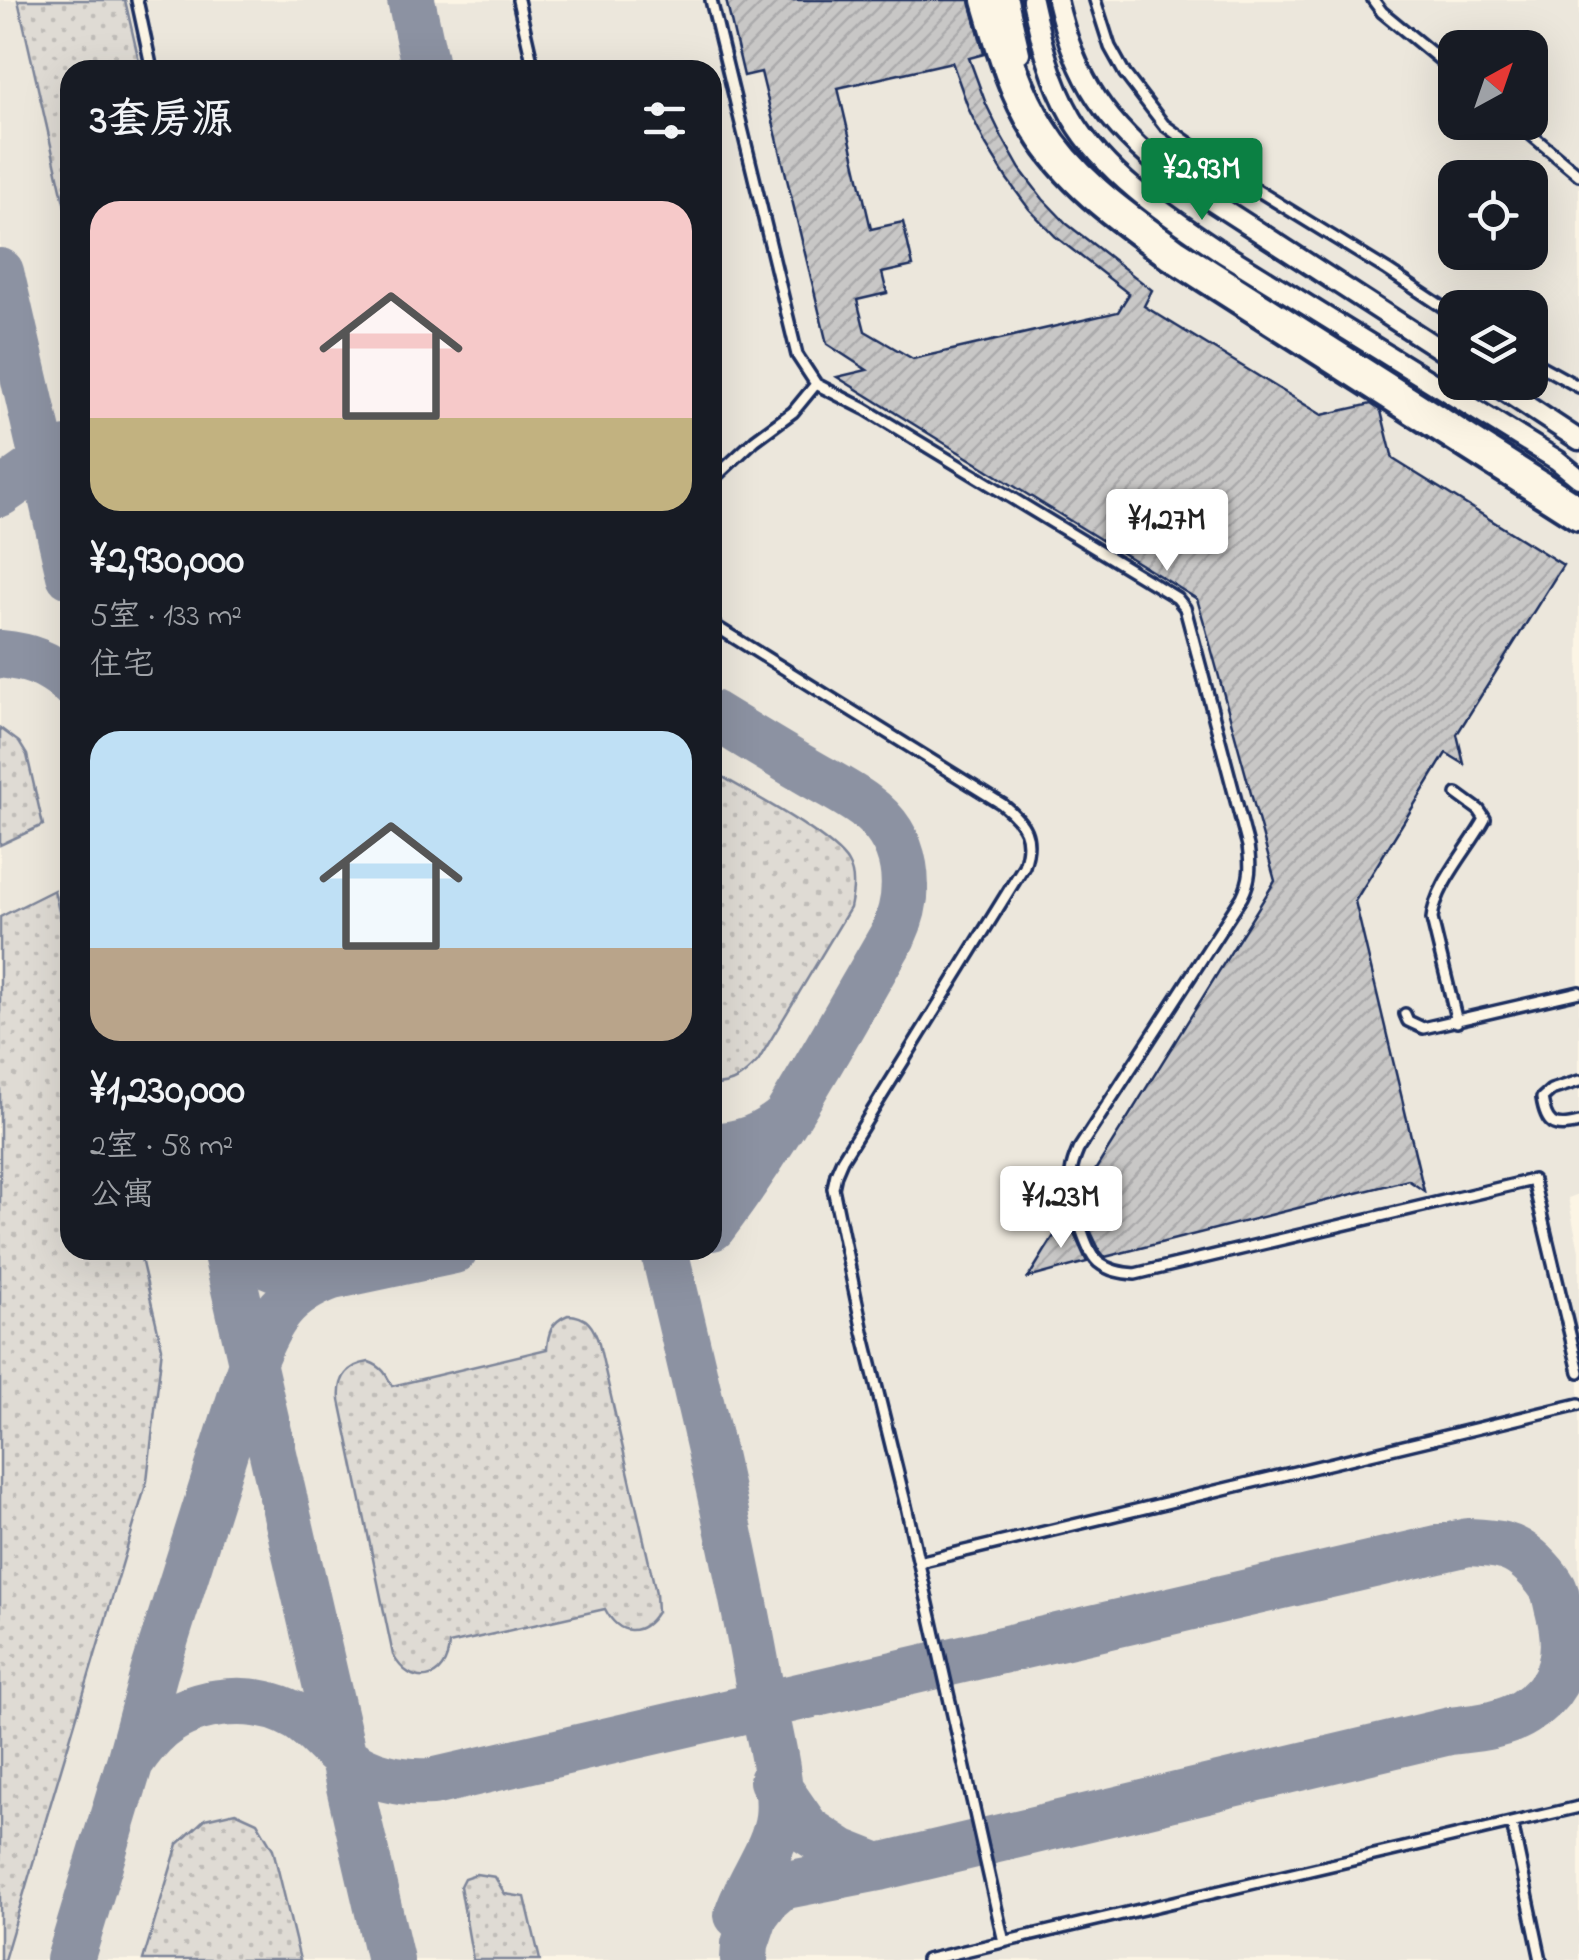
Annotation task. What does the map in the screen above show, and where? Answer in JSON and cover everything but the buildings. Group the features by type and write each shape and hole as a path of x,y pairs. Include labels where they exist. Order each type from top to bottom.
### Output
{"highway":[{"path":"989,0 1013,75 1039,130 1075,176 1112,210 1173,254 1579,513"}],"street":[{"path":"1008,0 1026,76 1072,154 1124,204 1579,497"},
{"path":"1032,0 1054,82 1073,120 1100,156 1137,190 1222,253 1557,460 1579,478"},
{"path":"1057,0 1072,53 1089,90 1138,149 1188,186 1438,348"},
{"path":"1518,400 1579,440"}],"lane":[{"path":"136,0 150,60"},
{"path":"518,0 532,60"},
{"path":"711,0 797,355 816,384 881,419 1177,598 1185,608 1248,846 1250,881 1078,1150 1071,1170 1071,1191 1096,1260 1121,1273 1136,1274 1534,1180 1579,1372"},
{"path":"1095,0 1110,47 1124,74 1164,126 1240,179 1438,304"},
{"path":"1373,0 1438,58"},
{"path":"1537,140 1579,175"},
{"path":"1548,370 1579,387"},
{"path":"722,470 793,412 816,384"},
{"path":"722,630 1002,804 1018,817 1029,841 1024,866 842,1160 833,1188 862,1332 919,1562 1004,1942"},
{"path":"1457,794 1480,810 1484,818 1438,896 1432,919 1457,1022"},
{"path":"1405,1014 1408,1021 1423,1028 1579,992"},
{"path":"1579,1081 1551,1090 1542,1098 1549,1120 1556,1127 1579,1123"},
{"path":"919,1562 1579,1404"},
{"path":"926,1960 1579,1807"},
{"path":"1512,1824 1541,1960"}],"shaded area":[{"path":"0,0 1579,0 1579,1194 1568,1198 1579,1251 1579,1960 0,1960"},
{"path":"18,0 125,0 139,60 60,60 60,185"},
{"path":"0,728 19,742 27,755 43,825 0,845"},
{"path":"722,777 825,840 848,863 853,885 850,908 758,1061 738,1079 722,1084"},
{"path":"54,890 60,916 60,1260 141,1260 162,1348 147,1481 4,1960 0,1960 0,917"},
{"path":"568,1315 589,1323 599,1344 656,1593 657,1612 637,1629 623,1628 605,1609 449,1644 442,1667 435,1674 418,1677 400,1666 393,1655 340,1400 342,1380 355,1366 369,1362 384,1371 392,1386 547,1349 552,1329"},
{"path":"235,1812 257,1822 273,1849 300,1960 143,1960 178,1844 205,1819"},
{"path":"476,1874 495,1877 505,1894 525,1897 540,1960 473,1960 460,1886 464,1878"}],"taxiway":[{"path":"411,0 424,60"},
{"path":"0,272 60,532"},
{"path":"0,493 60,454"},
{"path":"0,654 37,662 60,675"},
{"path":"722,720 850,796 880,819 899,849 905,884 892,937 784,1121 722,1213"},
{"path":"722,1145 752,1139 786,1118"},
{"path":"228,1260 390,1960"},
{"path":"259,1260 285,1271 320,1277 407,1260"},
{"path":"666,1260 727,1524 779,1788 776,1829 738,1915"},
{"path":"70,1960 154,1673 252,1363 281,1309 302,1290 332,1276"},
{"path":"130,1762 152,1735 175,1717 209,1705 247,1702 299,1718 344,1758 364,1770 397,1780 432,1782 1468,1542 1515,1550 1553,1588 1564,1640 1561,1667 1548,1691 1516,1717 879,1867 781,1886 755,1914 744,1960"},
{"path":"773,1781 807,1830 841,1852 879,1867"}]}
